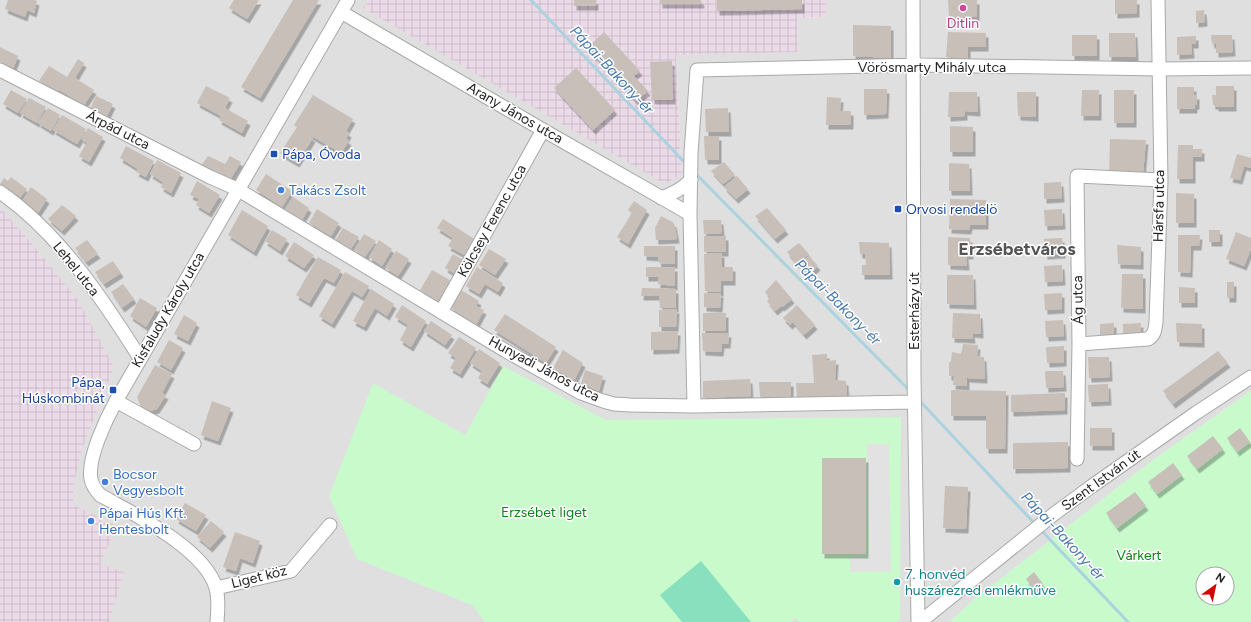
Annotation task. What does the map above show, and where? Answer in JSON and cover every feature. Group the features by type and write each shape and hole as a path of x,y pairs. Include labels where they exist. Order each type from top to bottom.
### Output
{"street":[{"name":"Kisfaludy Károly utca","path":"216,588 206,569 187,549 151,524 100,495 94,488 91,480 90,470 92,460 104,424 116,401 237,189 348,0"},
{"name":"Esterházy út","path":"913,0 914,401 919,622"},
{"name":"Hársfa utca","path":"1079,344 1148,339 1152,337 1154,332 1156,322 1161,180 1158,0"},
{"name":"Arany János utca","path":"341,12 690,214"},
{"name":"Vörösmarty Mihály utca","path":"691,180 691,153 697,70 913,65 1159,69 1251,68"},
{"name":"Árpád utca","path":"0,70 237,189"},
{"name":"Kölcsey Ferenc utca","path":"441,312 543,130"},
{"name":"Ág utca","path":"1077,459 1079,344 1077,176 1161,180"},
{"path":"661,198 671,195 683,188 691,180"},
{"path":"691,180 690,214 694,406"},
{"name":"Hunyadi János utca","path":"237,189 506,351 592,398 614,404 694,406 914,401"},
{"name":"Lehel utca","path":"0,192 28,215 51,237 75,264 140,358"},
{"name":"Szent István út","path":"919,622 1092,486 1202,409 1251,377"},
{"path":"116,401 194,444"},
{"name":"Liget köz","path":"216,588 291,571 330,525"},
{"path":"216,588 218,610 217,622"}],"shaded area":[{"path":"0,0 368,0 363,8 682,174 676,55 798,52 797,18 826,17 826,0 1251,0 1251,391 1153,460 971,602 950,622 0,622"},
{"path":"368,0 826,0 827,17 797,18 798,52 676,55 682,174 665,184 363,8"},
{"path":"0,208 23,233 78,300 114,367 82,449 73,487 73,505 117,526 100,564 124,572 109,622 0,622"},
{"path":"867,444 889,444 891,572 850,572 850,558 869,557"}],"green space":[{"name":"Erzsébet liget","path":"503,366 606,420 901,417 900,620 897,622 799,622 795,618 791,622 485,622 472,605 357,559 329,496 373,383 465,435"},
{"name":"Várkert","path":"1251,391 1251,622 950,622 971,602 1153,460"},
{"path":"701,561 751,622 682,622 660,595"}],"building":[{"path":"8,0 37,1 34,13 27,10 25,17 5,9"},
{"path":"234,0 259,0 247,19 229,8"},
{"path":"293,0 319,0 260,98 241,87"},
{"path":"574,0 596,0 596,6 574,6"},
{"path":"660,0 701,0 702,4 660,4"},
{"path":"717,0 802,0 802,9 717,11"},
{"name":"Ditlin","path":"948,0 977,0 977,17 949,17"},
{"path":"1115,0 1137,0 1137,13 1115,14"},
{"path":"1204,10 1205,22 1196,23 1196,11"},
{"path":"853,25 891,26 891,58 853,56"},
{"path":"604,32 640,71 634,76 648,91 636,101 587,48"},
{"path":"948,32 986,33 986,47 968,47 968,59 946,57"},
{"path":"1109,33 1135,33 1136,57 1109,57"},
{"path":"1072,35 1097,35 1097,56 1072,56"},
{"path":"1211,35 1232,35 1233,52 1216,53 1216,43 1212,44"},
{"path":"1196,36 1196,44 1191,44 1192,54 1177,55 1177,37"},
{"path":"0,47 18,56 13,69 0,62"},
{"path":"78,59 84,63 75,78 94,90 84,105 59,90 58,91 39,81 49,66 67,77"},
{"path":"672,61 673,100 652,100 650,62"},
{"path":"576,68 615,110 593,130 554,88"},
{"path":"206,86 230,98 225,108 248,121 242,133 219,120 221,116 197,103"},
{"path":"1216,86 1234,86 1234,107 1216,107 1216,105 1213,105 1212,95 1216,95"},
{"path":"1177,87 1194,87 1194,95 1197,95 1197,105 1195,105 1195,109 1177,109"},
{"path":"864,89 887,89 886,114 864,115"},
{"path":"11,90 27,99 18,113 3,104"},
{"path":"1082,90 1099,90 1099,116 1081,116"},
{"path":"1114,90 1134,90 1134,123 1114,123"},
{"path":"949,92 977,92 978,112 965,111 965,116 948,117"},
{"path":"1017,92 1036,92 1036,117 1018,116"},
{"path":"313,95 353,119 346,131 349,133 346,139 349,141 341,153 303,131 313,138 297,163 280,153 297,127 294,125"},
{"path":"96,96 113,104 107,116 90,109"},
{"path":"827,97 841,98 840,111 851,111 851,125 826,125"},
{"path":"29,98 46,107 37,123 20,113"},
{"path":"48,108 60,115 51,131 38,123"},
{"path":"728,108 729,132 706,132 705,109"},
{"path":"62,115 86,129 77,144 53,130"},
{"path":"950,126 973,127 973,152 950,152"},
{"path":"88,128 103,137 89,162 79,156 87,142 81,139"},
{"path":"704,136 719,136 719,160 705,160"},
{"path":"1110,139 1146,140 1143,174 1109,172"},
{"path":"1178,145 1193,145 1193,149 1202,149 1202,157 1193,157 1193,179 1177,179"},
{"path":"126,146 154,161 146,177 136,172 138,169 120,158"},
{"path":"1237,154 1251,158 1251,168 1244,166 1240,180 1230,178"},
{"path":"208,156 225,164 230,156 241,162 230,180 201,166"},
{"path":"157,160 181,173 171,193 161,187 163,182 150,174"},
{"path":"724,162 735,175 723,184 711,171"},
{"path":"949,163 969,164 970,191 949,191"},
{"path":"266,174 292,191 282,207 256,190"},
{"path":"737,176 748,189 736,199 724,187"},
{"path":"11,177 27,189 18,200 0,187 0,184 4,178 8,181"},
{"path":"197,181 220,195 209,213 196,205 199,199 190,195"},
{"path":"1061,182 1062,198 1044,199 1044,183"},
{"path":"31,187 47,199 38,213 22,201"},
{"path":"1176,193 1194,194 1194,223 1176,223"},
{"path":"293,197 309,208 302,220 285,209"},
{"path":"950,199 986,200 986,225 970,225 969,230 949,229"},
{"path":"634,201 647,210 628,244 617,237 632,213 628,210"},
{"path":"62,205 76,216 62,231 48,219"},
{"path":"767,208 786,230 775,239 755,216"},
{"path":"317,209 339,223 331,236 309,223"},
{"path":"1062,209 1063,225 1045,226 1044,210"},
{"path":"242,210 268,226 254,252 228,235"},
{"path":"661,216 674,223 677,239 656,240 655,228"},
{"path":"443,219 476,240 466,256 448,246 453,238 437,228"},
{"path":"703,220 721,220 722,233 704,234"},
{"path":"343,228 359,237 350,250 335,241"},
{"path":"272,230 287,239 280,251 265,241"},
{"path":"1209,230 1220,230 1220,242 1209,242"},
{"path":"1236,232 1251,238 1251,249 1244,266 1226,259"},
{"path":"364,234 376,241 365,257 354,250"},
{"path":"1178,235 1200,235 1199,246 1191,246 1190,273 1178,272"},
{"path":"704,236 726,236 726,252 704,252"},
{"path":"948,237 970,238 971,255 966,255 967,266 948,265"},
{"path":"1062,238 1063,254 1045,255 1044,239"},
{"path":"87,240 98,254 86,262 75,248"},
{"path":"379,240 392,249 382,266 369,257"},
{"path":"294,242 314,255 304,268 285,256"},
{"path":"859,242 889,243 890,275 862,275 862,265 866,265 865,254 860,254"},
{"path":"799,243 809,254 797,264 787,252"},
{"path":"1117,245 1141,247 1141,265 1118,264"},
{"path":"644,246 675,246 675,264 659,263 658,257 644,256"},
{"path":"489,249 506,259 495,275 479,265"},
{"path":"396,251 409,259 398,276 385,268"},
{"path":"722,253 722,267 733,267 733,281 721,281 721,292 705,291 704,254"},
{"path":"453,254 465,261 457,275 445,268"},
{"path":"809,256 818,266 808,275 798,265"},
{"path":"318,257 341,270 334,283 324,278 309,303 296,295"},
{"path":"113,261 121,273 104,284 95,272"},
{"path":"1062,265 1063,281 1045,282 1044,266"},
{"path":"477,267 503,283 498,292 485,284 479,294 466,286"},
{"path":"646,267 675,267 675,286 658,284 658,277 646,277"},
{"path":"432,270 450,280 438,301 420,290"},
{"path":"345,272 369,286 362,297 352,291 332,324 319,316"},
{"path":"1122,274 1143,274 1143,309 1121,308"},
{"path":"947,275 973,275 974,305 947,304"},
{"path":"776,280 792,299 775,311 767,301 770,298 765,292"},
{"path":"1227,282 1234,282 1234,298 1227,298"},
{"path":"123,284 134,299 122,308 111,292"},
{"path":"1179,287 1195,288 1195,303 1179,303"},
{"path":"642,288 676,289 676,308 660,308 659,296 641,296"},
{"path":"371,289 394,304 387,316 375,308 364,327 353,321"},
{"path":"461,290 479,301 476,306 484,310 476,325 451,308"},
{"path":"704,293 721,293 720,308 704,307"},
{"path":"1062,293 1062,309 1045,310 1044,294"},
{"path":"140,298 157,308 146,327 130,316"},
{"path":"402,305 426,321 411,347 400,340 408,325 395,317"},
{"path":"797,305 815,325 804,335 793,322 790,325 783,318"},
{"path":"677,309 676,327 659,327 659,310"},
{"path":"703,313 726,313 726,331 703,331"},
{"path":"953,313 980,314 981,334 972,333 973,339 952,338"},
{"path":"505,314 556,347 546,363 494,330"},
{"path":"184,315 197,323 188,341 174,334"},
{"path":"1063,320 1064,336 1046,337 1045,321"},
{"path":"431,321 452,335 445,345 424,331"},
{"path":"1114,323 1114,335 1100,335 1100,324"},
{"path":"1141,323 1140,338 1123,339 1123,324"},
{"path":"1176,323 1202,324 1202,343 1177,342"},
{"path":"678,331 677,349 651,350 651,332"},
{"path":"702,333 729,333 728,344 722,344 721,352 703,351"},
{"path":"459,337 476,348 460,374 450,368 456,358 448,353"},
{"path":"169,340 183,348 171,370 157,362"},
{"path":"963,344 978,345 977,356 984,357 985,379 967,378 967,386 953,385 954,376 949,376 949,363 951,361 952,352 961,354"},
{"path":"1064,346 1064,362 1047,363 1046,347"},
{"path":"479,349 500,363 487,384 478,378 482,371 470,363"},
{"path":"563,350 583,363 574,381 553,368"},
{"path":"1218,351 1228,363 1173,404 1163,391"},
{"path":"827,354 827,361 836,360 835,380 846,381 847,397 797,397 796,383 814,383 812,355"},
{"path":"1088,357 1109,357 1110,377 1089,378"},
{"path":"155,365 172,374 162,393 166,395 157,409 150,411 141,407 137,397"},
{"path":"585,370 603,376 599,391 581,384"},
{"path":"1045,371 1063,371 1064,387 1046,388"},
{"path":"750,379 751,396 703,398 703,381"},
{"path":"759,382 791,382 791,397 760,397"},
{"path":"1108,384 1109,401 1089,402 1088,385"},
{"path":"951,390 1006,391 1005,449 986,449 986,416 951,416"},
{"path":"1065,393 1065,410 1011,412 1011,395"},
{"path":"212,401 231,408 218,441 201,435"},
{"path":"1090,428 1112,428 1112,446 1090,446"},
{"path":"1240,428 1250,442 1237,452 1227,438"},
{"path":"1213,436 1223,449 1197,469 1187,456"},
{"path":"1068,442 1068,468 1013,469 1013,443"},
{"path":"822,458 866,458 866,554 822,554"},
{"path":"1173,463 1182,475 1157,494 1148,482"},
{"path":"945,486 968,487 966,529 943,528"},
{"path":"1135,492 1146,506 1117,528 1106,513"},
{"path":"185,503 206,515 196,531 176,519"},
{"path":"211,521 224,532 210,548 197,537"},
{"path":"235,532 260,541 253,563 240,558 236,571 223,567"},
{"path":"1034,572 1043,584 1035,590 1026,579"}],"waterway":[{"name":"Pápai-Bakony-ér","path":"531,0 687,165"},
{"name":"Pápai-Bakony-ér","path":"695,173 910,391"},
{"name":"Pápai-Bakony-ér","path":"918,399 1036,525"},
{"name":"Pápai-Bakony-ér","path":"1040,529 1128,622"}],"place":[{"name":"Ditlin","path":"963,8"},
{"name":"Pápa, Óvoda","path":"274,154"},
{"name":"Takács Zsolt","path":"281,190"},
{"name":"Orvosi rendelö","path":"898,209"},
{"name":"Pápa, Húskombinát","path":"113,390"},
{"name":"Bocsor Vegyesbolt","path":"105,482"},
{"name":"Pápai Hús Kft. Hentesbolt","path":"91,521"},
{"name":"7. honvéd huszárezred emlékműve","path":"897,582"}],"district":[{"name":"Erzsébetváros","path":"1017,249"}]}
